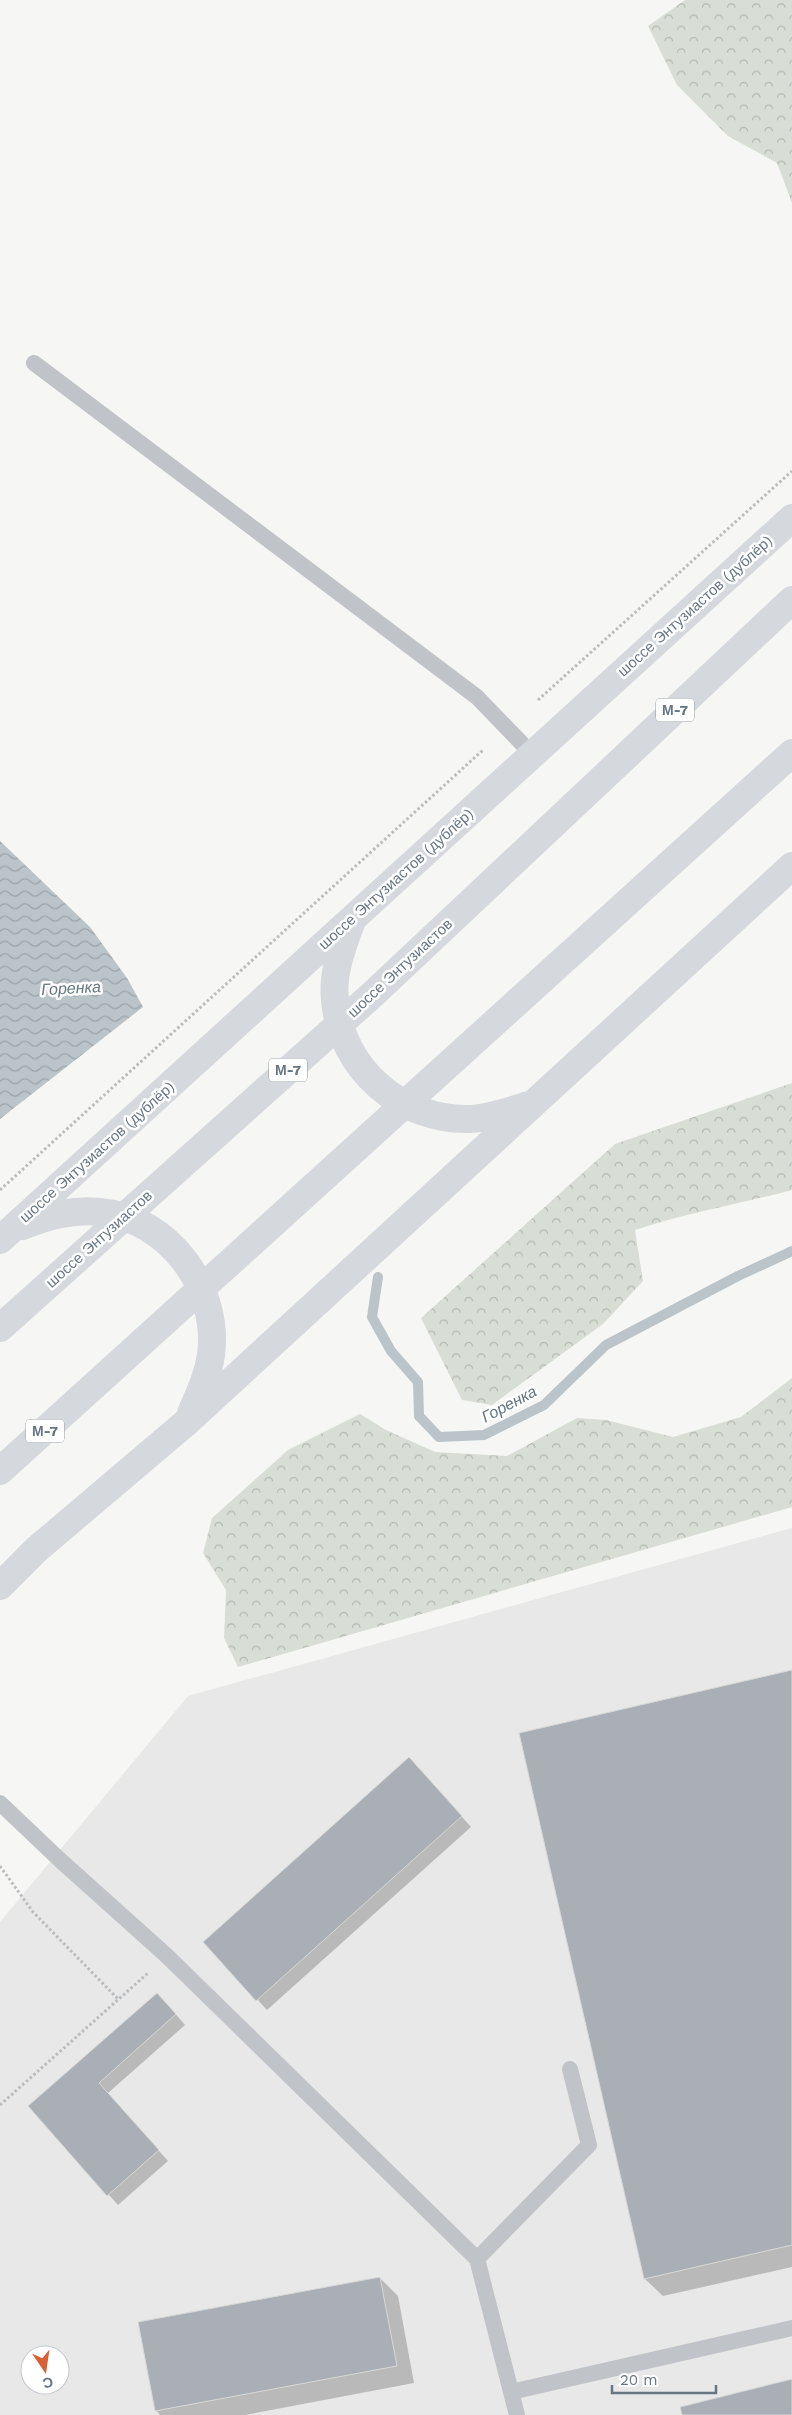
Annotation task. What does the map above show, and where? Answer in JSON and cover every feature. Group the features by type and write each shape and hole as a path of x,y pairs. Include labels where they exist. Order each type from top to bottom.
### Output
{"main road":[{"name":"шоссе Энтузиастов (дублёр)","path":"6,1235 792,518"},
{"name":"шоссе Энтузиастов","path":"7,1322 372,996 792,600"},
{"name":"М-7","path":"0,1471 792,753"},
{"path":"0,1586 37,1549 188,1421 792,866"},
{"path":"352,919 339,956 335,978 335,1000 346,1043 370,1079 387,1094 406,1106 426,1114 448,1118 470,1119 492,1116 536,1103"},
{"path":"6,1235 57,1213 102,1212 123,1217 144,1226 162,1238 178,1253 202,1290 209,1309 212,1333 211,1355 206,1377 188,1421"}],"lane":[{"path":"34,363 476,697 532,754"},
{"path":"0,1803 60,1860 168,1956 477,2259 517,2415"},
{"path":"477,2259 589,2146 570,2069"},
{"path":"511,2392 792,2328"}],"path":[{"path":"538,700 792,471"},
{"path":"0,1190 483,750"},
{"path":"0,1866 33,1912 119,2000"},
{"path":"0,2105 168,1956"}],"shaded area":[{"path":"792,1528 792,2415 0,2415 0,1922 188,1696"}],"green space":[{"path":"685,0 792,0 792,203 777,163 728,136 677,85 648,26"},
{"path":"792,1083 792,1190 635,1230 643,1281 603,1324 492,1405 462,1400 421,1318 615,1144"},
{"path":"792,1378 792,1507 238,1667 224,1638 226,1590 203,1553 212,1518 288,1450 360,1414 386,1430 435,1452 507,1456 577,1418 606,1420 673,1437 741,1417"}],"water":[{"path":"0,841 90,927 127,978 143,1007 0,1119"}],"building":[{"path":"792,1670 792,2245 644,2279 519,1733"},
{"path":"409,1757 462,1816 256,2001 203,1942"},
{"path":"157,1993 176,2014 99,2083 159,2150 107,2196 28,2106"},
{"path":"380,2277 397,2366 155,2411 138,2322"},
{"path":"792,2379 792,2415 682,2415 680,2407"}],"waterway":[{"name":"Горенка","path":"378,1277 372,1317 391,1351 418,1382 419,1416 439,1437 484,1435 544,1405 606,1345 738,1276 792,1251"}]}
